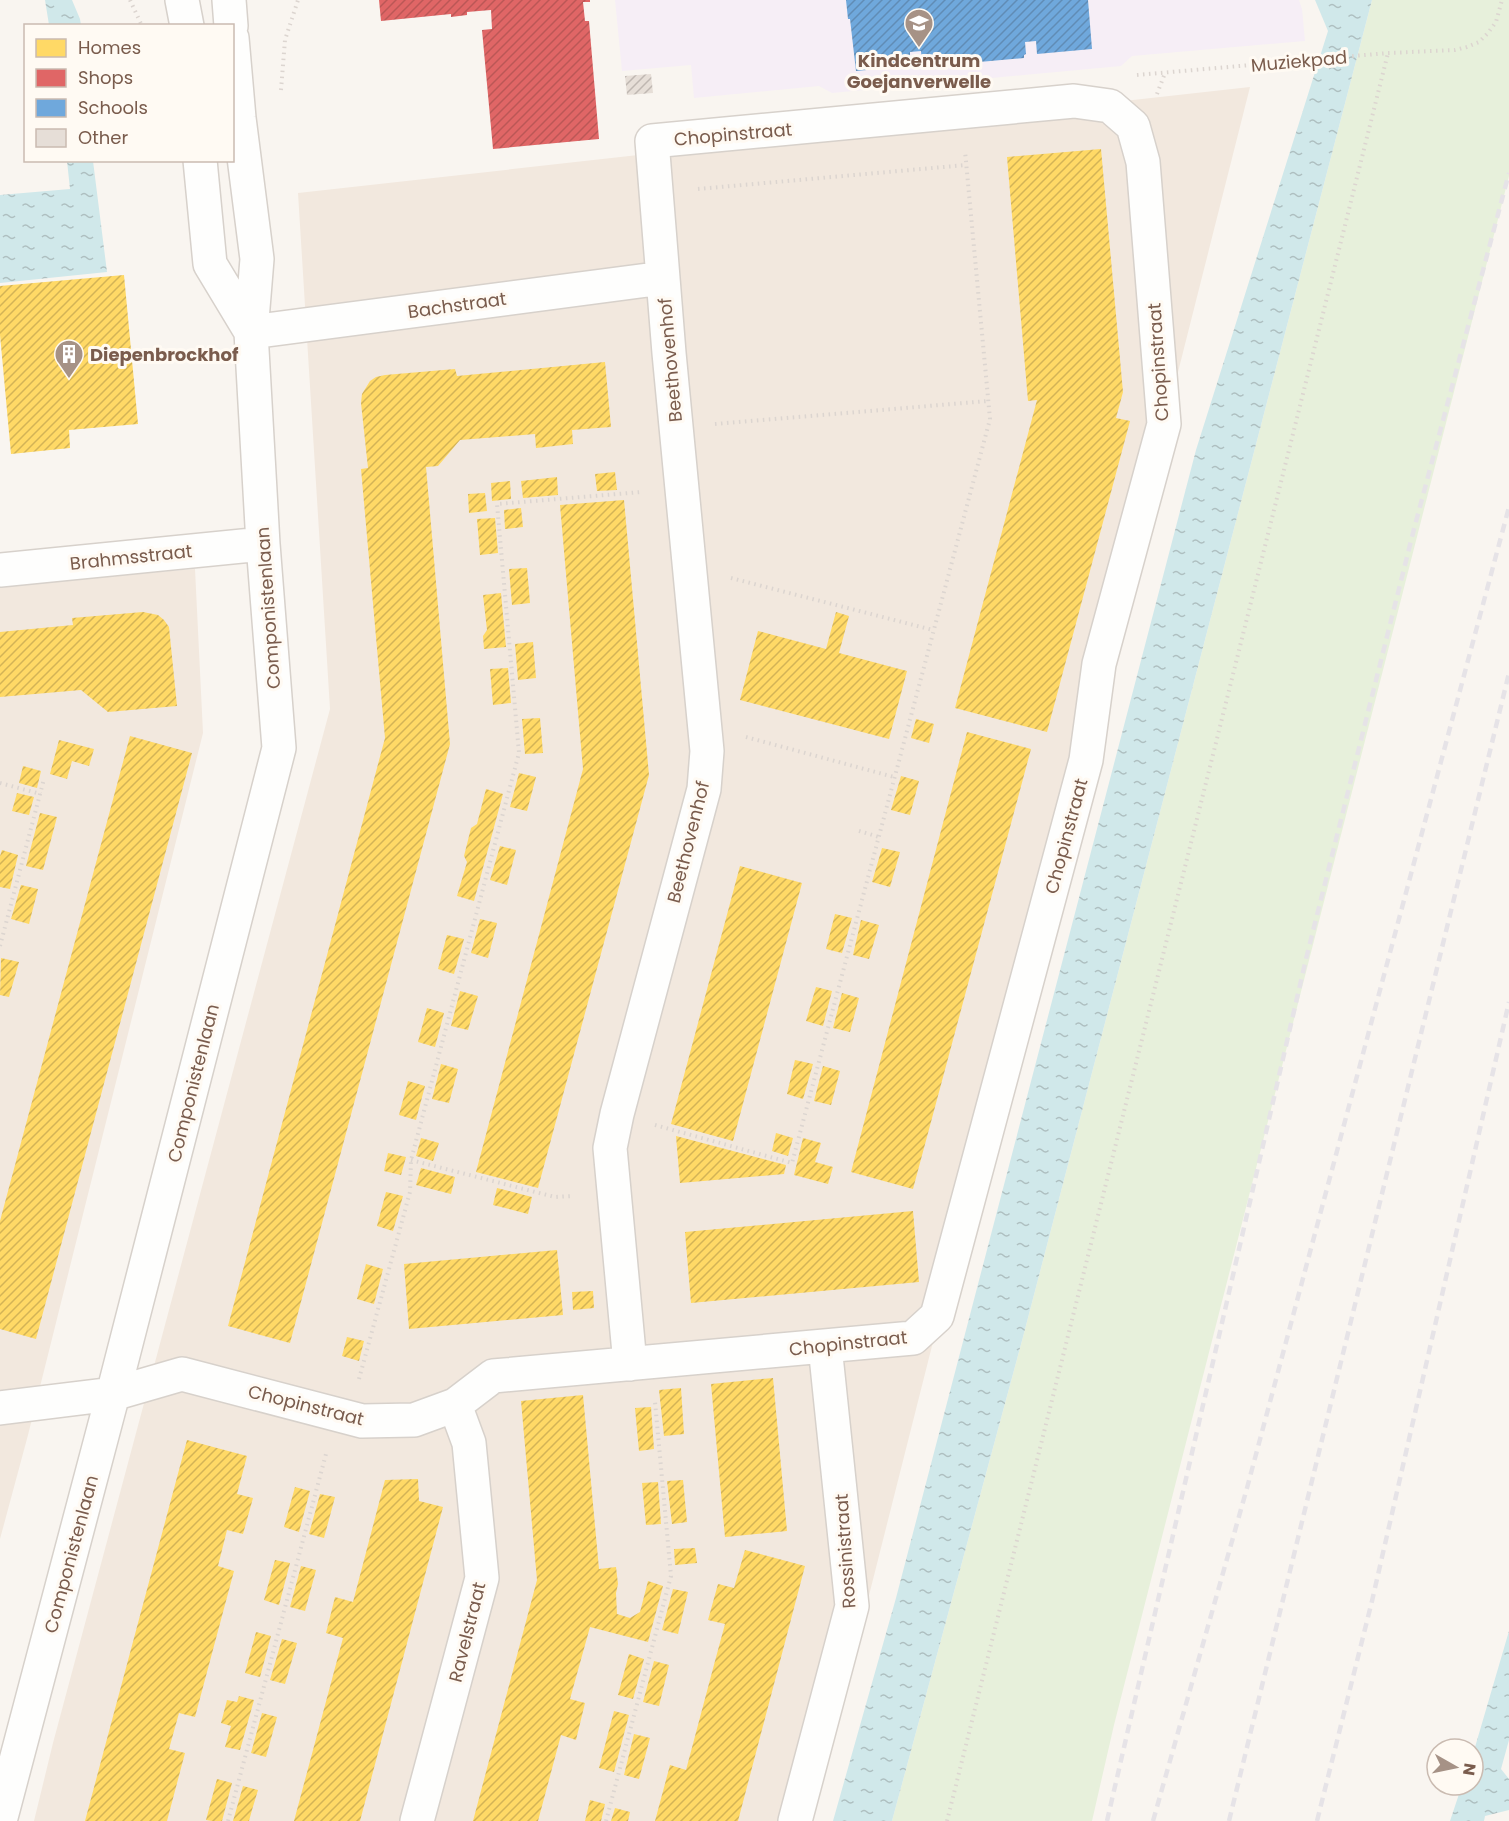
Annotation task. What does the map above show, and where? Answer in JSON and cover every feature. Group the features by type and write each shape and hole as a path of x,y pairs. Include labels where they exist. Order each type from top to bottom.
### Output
{"street":[{"path":"182,0 187,24"},
{"path":"229,0 231,24"},
{"name":"Componistenlaan","path":"0,1821 113,1394 279,748 263,544 251,332 257,259 234,61"},
{"name":"Chopinstraat","path":"0,1408 113,1394 182,1374 362,1421 414,1420 455,1405 494,1376 913,1338 937,1316 1086,760 1099,664 1164,424 1143,162 1133,126 1110,106 1074,101 652,141 663,278"},
{"name":"Componistenlaan","path":"200,162 210,264 251,332"},
{"name":"Bachstraat","path":"251,332 663,278"},
{"name":"Beethovenhof","path":"641,1363 614,1194 610,1148 617,1114 704,789 707,751 663,278"},
{"name":"Brahmsstraat","path":"0,570 263,544"},
{"name":"Rossinistraat","path":"795,1821 852,1606 825,1347"},
{"name":"Ravelstraat","path":"417,1821 482,1578 469,1443 455,1405"}],"path":[{"path":"130,0 141,24"},
{"name":"Muziekpad","path":"1134,75 1388,53 1455,50 1479,42 1496,22 1502,0"},
{"path":"947,1821 1388,53"},
{"path":"617,1114 792,1162 990,419 961,112"},
{"path":"657,193 966,165"},
{"path":"676,428 988,401"},
{"path":"228,1821 342,1416 410,1192 411,1160 519,753 497,504 682,489"},
{"path":"690,567 933,630"},
{"path":"705,726 894,777"},
{"path":"0,946 44,779"},
{"path":"0,783 40,794"},
{"path":"859,831 879,837"},
{"path":"411,1160 555,1197 614,1194"},
{"path":"606,1821 671,1576 641,1363"}],"shaded area":[{"name":"Kindcentrum Goejanverwelle","path":"615,0 1299,0 1305,41 1132,56 1121,66 832,93 819,86 694,98 691,65 622,71"},
{"path":"1250,87 812,1821 34,1821 330,709 298,193"},
{"path":"195,569 203,733 0,1539 0,585"}],"green space":[{"path":"1372,0 1509,0 1509,176 1114,1725 1092,1821 892,1821 1023,1337"}],"water":[{"path":"45,0 72,0 81,24 49,24"},
{"path":"1315,0 1372,0 1023,1337 892,1821 833,1821 896,1598 1196,450 1328,31"},
{"path":"67,162 93,162 107,272 0,283 0,195 70,189"},
{"path":"1509,1631 1509,1740 1501,1769 1509,1779 1509,1810 1485,1816 1484,1821 1450,1821 1458,1797 1485,1797 1485,1737 1478,1737"}],"building: Homes":[{"path":"1101,149 1123,392 1116,418 1130,421 1047,732 955,708 1037,400 1028,401 1007,157"},
{"name":"Diepenbrockhof","path":"124,275 138,424 69,430 70,448 11,454 0,335 0,286"},
{"path":"605,362 611,427 572,430 573,444 536,448 535,434 460,440 438,466 426,467 450,744 290,1343 228,1326 385,738 361,469 368,468 362,394 370,381 385,375 455,369 457,376"},
{"path":"615,472 617,490 597,491 595,474"},
{"path":"557,477 558,495 523,498 521,481"},
{"path":"510,481 511,499 492,501 491,483"},
{"path":"485,493 487,511 469,513 468,494"},
{"path":"624,500 649,775 538,1188 476,1172 583,769 560,505"},
{"path":"521,508 523,527 505,529 504,510"},
{"path":"495,518 498,553 480,555 477,519"},
{"path":"527,568 530,603 512,605 509,569"},
{"path":"501,593 506,647 484,649 483,636 487,630 483,595"},
{"path":"143,612 158,615 169,627 177,706 108,712 81,690 0,697 0,632 73,625 72,618"},
{"path":"836,612 849,616 839,653 907,671 889,739 740,700 758,631 826,649"},
{"path":"533,642 536,678 518,680 515,644"},
{"path":"508,668 511,703 493,705 490,669"},
{"path":"540,718 543,753 525,754 522,719"},
{"path":"916,719 934,724 929,743 911,738"},
{"path":"967,732 1031,749 913,1189 851,1172"},
{"path":"130,736 192,753 36,1339 0,1329 0,1221"},
{"path":"59,740 94,749 89,766 72,761 67,779 50,774"},
{"path":"23,766 41,771 37,788 19,783"},
{"path":"519,773 536,777 527,811 510,807"},
{"path":"901,776 919,781 910,815 891,810"},
{"path":"486,789 503,794 474,901 457,896 467,862 464,856 471,828 477,824"},
{"path":"17,793 34,797 29,815 12,811"},
{"path":"40,813 57,817 43,870 26,866"},
{"path":"500,846 516,850 507,885 490,880"},
{"path":"882,848 900,852 890,887 872,882"},
{"path":"2,850 18,855 10,889 0,887"},
{"path":"740,866 802,883 733,1141 671,1124"},
{"path":"21,885 38,889 29,924 11,919"},
{"path":"835,914 852,918 842,953 826,949"},
{"path":"480,919 497,923 488,958 471,953"},
{"path":"861,920 879,925 869,959 853,955"},
{"path":"447,935 464,939 454,974 438,969"},
{"path":"1,958 19,962 9,997 0,995"},
{"path":"816,987 832,991 823,1026 806,1021"},
{"path":"460,991 478,996 468,1030 451,1026"},
{"path":"842,993 859,998 850,1032 833,1028"},
{"path":"427,1008 444,1013 435,1047 418,1042"},
{"path":"795,1060 813,1064 803,1099 787,1094"},
{"path":"441,1064 458,1069 449,1103 432,1099"},
{"path":"823,1066 840,1071 831,1105 814,1101"},
{"path":"408,1081 425,1086 416,1120 399,1115"},
{"path":"776,1133 793,1138 788,1156 772,1151"},
{"path":"676,1136 786,1165 784,1174 680,1183"},
{"path":"421,1138 439,1143 433,1161 416,1156"},
{"path":"803,1138 821,1143 815,1162 833,1167 828,1184 794,1175"},
{"path":"388,1153 406,1157 401,1175 384,1171"},
{"path":"421,1168 455,1177 451,1194 416,1185"},
{"path":"497,1188 532,1197 528,1214 493,1205"},
{"path":"386,1192 403,1196 393,1231 377,1226"},
{"path":"913,1211 919,1282 691,1303 685,1232"},
{"path":"557,1250 563,1315 409,1329 404,1264"},
{"path":"366,1264 383,1269 374,1304 357,1299"},
{"path":"593,1291 594,1308 573,1310 572,1292"},
{"path":"347,1337 364,1341 359,1361 342,1356"},
{"path":"773,1378 787,1531 725,1537 711,1384"},
{"path":"681,1388 684,1434 664,1436 659,1390"},
{"path":"583,1395 599,1569 616,1567 617,1614 630,1618 640,1612 648,1581 663,1586 648,1642 590,1627 570,1699 585,1703 576,1740 561,1735 538,1821 473,1821 537,1580 521,1401"},
{"path":"651,1407 654,1449 639,1451 635,1408"},
{"path":"187,1440 247,1456 237,1494 253,1498 243,1534 227,1530 218,1566 234,1571 195,1717 179,1713 169,1749 185,1753 167,1821 85,1821"},
{"path":"418,1479 419,1501 443,1507 360,1821 294,1821 343,1638 326,1633 335,1597 353,1602 385,1480"},
{"path":"683,1480 687,1522 672,1524 667,1481"},
{"path":"658,1482 661,1524 646,1525 642,1483"},
{"path":"295,1487 310,1491 299,1532 284,1527"},
{"path":"320,1494 335,1497 324,1538 309,1534"},
{"path":"695,1548 697,1563 675,1565 674,1549"},
{"path":"745,1550 805,1566 738,1821 655,1821 670,1765 686,1770 725,1624 708,1620 718,1584 734,1588"},
{"path":"275,1560 290,1563 279,1605 264,1600"},
{"path":"301,1566 316,1570 305,1611 290,1607"},
{"path":"673,1589 688,1592 678,1634 662,1630"},
{"path":"256,1632 271,1636 260,1677 245,1673"},
{"path":"282,1639 297,1643 285,1684 270,1680"},
{"path":"629,1654 644,1659 633,1699 618,1695"},
{"path":"654,1661 669,1665 659,1706 643,1702"},
{"path":"239,1696 254,1700 240,1750 225,1747 231,1726 221,1723 227,1700 237,1702"},
{"path":"614,1711 629,1715 614,1772 599,1768"},
{"path":"262,1713 277,1717 266,1757 251,1753"},
{"path":"634,1734 650,1738 639,1779 624,1775"},
{"path":"217,1779 232,1783 222,1821 206,1820"},
{"path":"243,1786 258,1790 249,1821 233,1821"},
{"path":"590,1800 605,1804 601,1821 585,1821"},
{"path":"615,1808 630,1812 628,1821 611,1821"}],"building: Shops":[{"path":"379,0 590,0 590,2 583,2 585,21 589,21 599,139 493,149 482,30 492,29 491,10 467,12 467,15 451,17 451,14 381,21"}],"building: Schools":[{"path":"846,0 1088,0 1092,49 1037,54 1036,41 1025,42 1024,58 924,67 921,51 910,52 910,66 856,71"}],"building: Other":[{"path":"651,74 653,93 627,95 625,76"}],"railway":[{"path":"1107,1821 1306,959 1414,529 1509,173"},
{"path":"1153,1821 1247,1488 1509,507"},
{"path":"1229,1821 1509,673"},
{"path":"1317,1821 1372,1601 1509,1002"}],"place":[{"name":"Kindcentrum Goejanverwelle","path":"919,48"},
{"name":"Diepenbrockhof","path":"69,380"}]}
